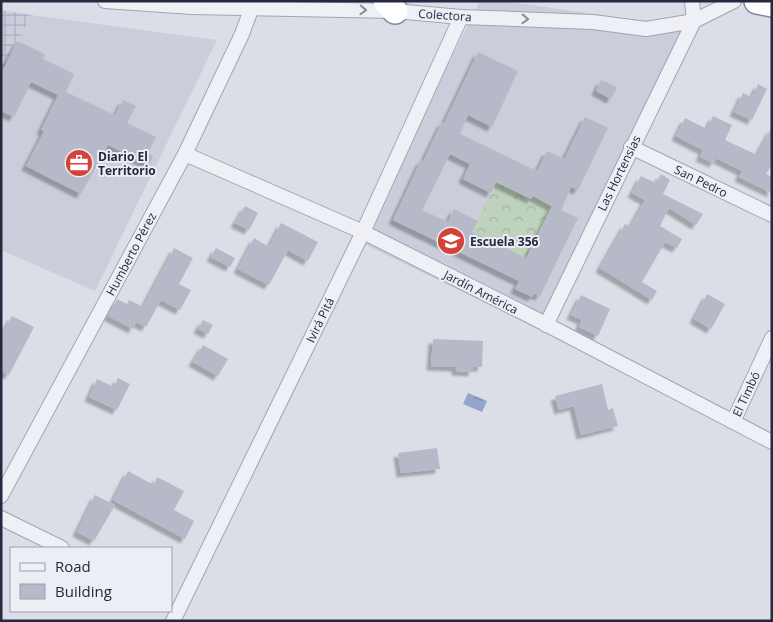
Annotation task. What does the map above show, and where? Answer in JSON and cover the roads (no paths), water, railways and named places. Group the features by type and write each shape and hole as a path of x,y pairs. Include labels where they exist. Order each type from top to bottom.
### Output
{"highway":[{"path":"757,1 772,4"}],"street":[{"name":"Colectora","path":"105,1 192,7 390,6 461,17 593,22 646,29 694,21"},
{"path":"692,1 694,21 734,1"},
{"name":"Humberto Pérez","path":"1,496 185,154 242,34 252,7"},
{"name":"Ivirá Pitá","path":"174,621 176,604 363,232 461,17"},
{"name":"Las Hortensias","path":"546,325 694,21"},
{"name":"San Pedro","path":"631,147 772,215"},
{"name":"Jardín América","path":"185,154 363,232 772,442"},
{"name":"El Timbó","path":"733,422 772,338"},
{"path":"1,518 60,547"}],"water":[{"path":"468,393 487,401 482,412 463,404"}],"place":[{"name":"Diario El Territorio","path":"79,163"},
{"name":"Escuela 356","path":"451,241"}]}
